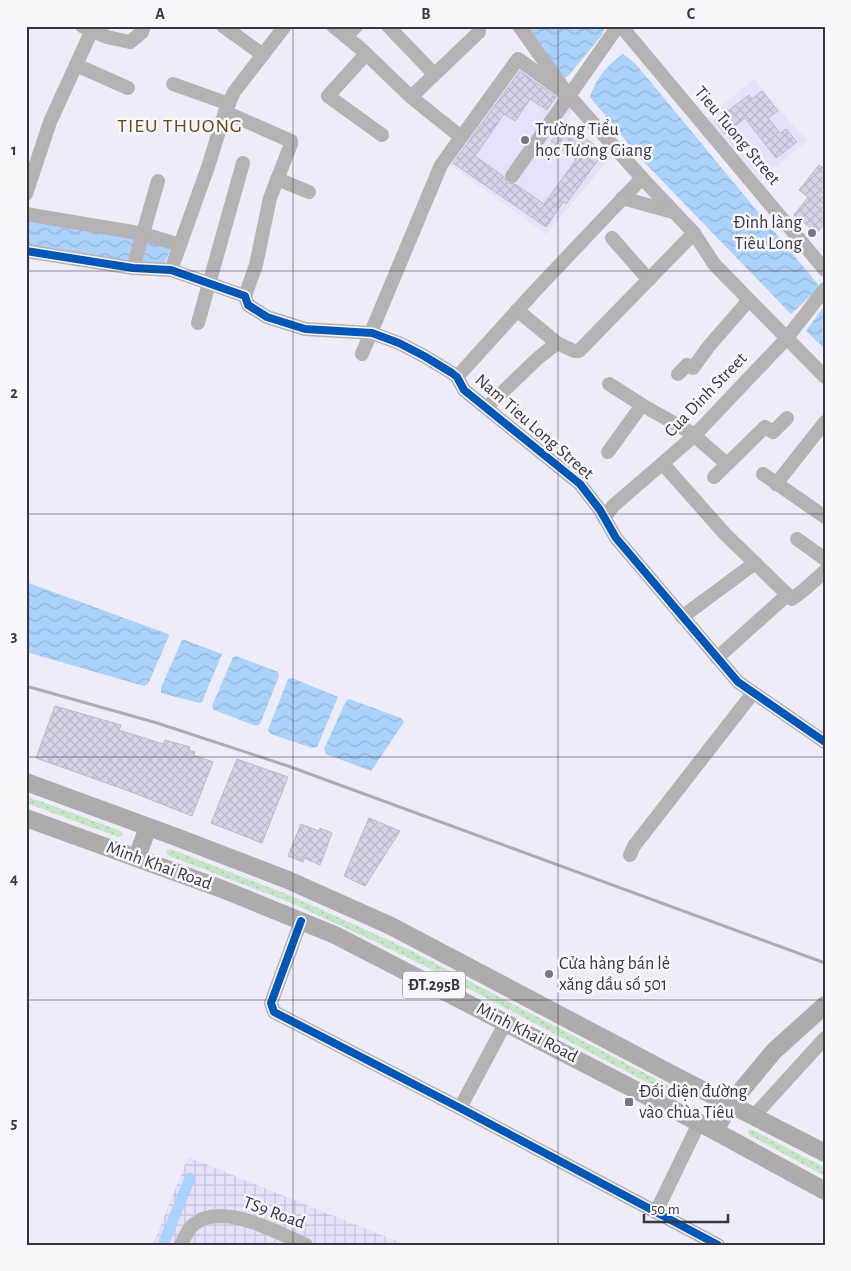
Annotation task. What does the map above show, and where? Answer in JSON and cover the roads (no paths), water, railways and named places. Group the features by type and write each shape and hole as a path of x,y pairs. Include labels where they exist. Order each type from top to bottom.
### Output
{"main road":[{"name":"Minh Khai Road","path":"26,782 288,880 391,926 825,1153"},
{"name":"Minh Khai Road","path":"26,818 137,857 301,920 365,950 506,1022 825,1191"},
{"path":"137,857 148,827"},
{"path":"707,1127 730,1104 774,1051 825,1006"}],"street":[{"path":"26,194 50,122 76,65 87,28 107,37 130,42 142,32 144,26"},
{"path":"223,26 263,55"},
{"path":"171,270 234,92 285,26"},
{"path":"333,26 366,54 411,97 461,137"},
{"path":"346,37 356,26"},
{"path":"388,26 434,74"},
{"path":"519,26 570,96 642,178 694,233 714,264 825,377"},
{"path":"512,176 620,26"},
{"name":"Tieu Tuong Street","path":"620,26 825,270"},
{"path":"411,97 479,32"},
{"path":"366,54 328,96 382,135"},
{"path":"362,354 441,165 518,60 570,96"},
{"path":"76,65 128,88"},
{"path":"173,84 227,108 292,141 270,198 256,265 245,296"},
{"path":"198,323 243,163"},
{"path":"456,377 642,178"},
{"path":"277,180 309,192"},
{"path":"134,266 158,181"},
{"path":"622,198 674,212"},
{"path":"26,214 144,234 180,245"},
{"path":"517,310 557,344 574,352 579,351 694,233"},
{"path":"612,238 649,280"},
{"name":"Nam Tieu Long Street","path":"26,250 154,270 171,270 245,296 248,305 267,318 306,329 372,333 418,352 456,377 464,390 580,484 616,538 738,682 825,742"},
{"name":"Cua Dinh Street","path":"604,518 613,506 694,436 786,339 825,289"},
{"path":"678,374 686,365 694,368 709,346 749,300"},
{"path":"486,408 538,358 557,344"},
{"path":"609,384 694,436 727,464"},
{"path":"608,452 642,405"},
{"path":"714,477 766,426 772,432 787,418"},
{"path":"776,484 825,422"},
{"path":"663,464 725,534 792,599 825,571"},
{"path":"763,474 825,517"},
{"path":"797,539 825,559"},
{"path":"682,617 755,563"},
{"path":"717,658 787,595"},
{"path":"630,855 634,846 753,692"},
{"path":"301,920 271,1003 274,1012 718,1245"},
{"path":"460,1108 506,1022"},
{"path":"754,1116 825,1039 806,1023"},
{"path":"656,1212 707,1127"},
{"name":"TS9 Road","path":"181,1245 193,1225 209,1217 221,1215 242,1219 306,1245"}],"water":[{"path":"525,26 605,26 602,35 565,78 556,69"},
{"path":"623,54 635,63 820,287 791,314 641,159 590,97 595,84 603,72"},
{"path":"26,220 140,236 171,249 163,267 34,247 26,244"},
{"path":"825,305 825,349 806,331"},
{"path":"26,582 168,634 169,636 148,684 144,686 26,652"},
{"path":"182,640 222,654 202,702 199,703 161,693 161,688"},
{"path":"236,656 278,672 279,676 260,724 256,726 214,710 212,706 233,657"},
{"path":"292,678 338,697 317,747 312,748 271,734 268,730 288,679"},
{"path":"349,699 401,718 404,722 371,771 326,754 324,749 346,701"}],"waterway":[{"path":"163,1245 190,1178"}],"railway":[{"path":"26,686 157,723 288,766 825,963"}],"place":[{"name":"Trường Tiểu học Tương Giang","path":"525,140"},
{"name":"Đình làng Tiêu Long","path":"812,233"},
{"name":"Cửa hàng bán lẻ xăng dầu số 501","path":"549,974"},
{"name":"Đối diện đường vào chùa Tiêu","path":"629,1102"}],"district":[{"name":"TIEU THUONG","path":"180,126"}]}
